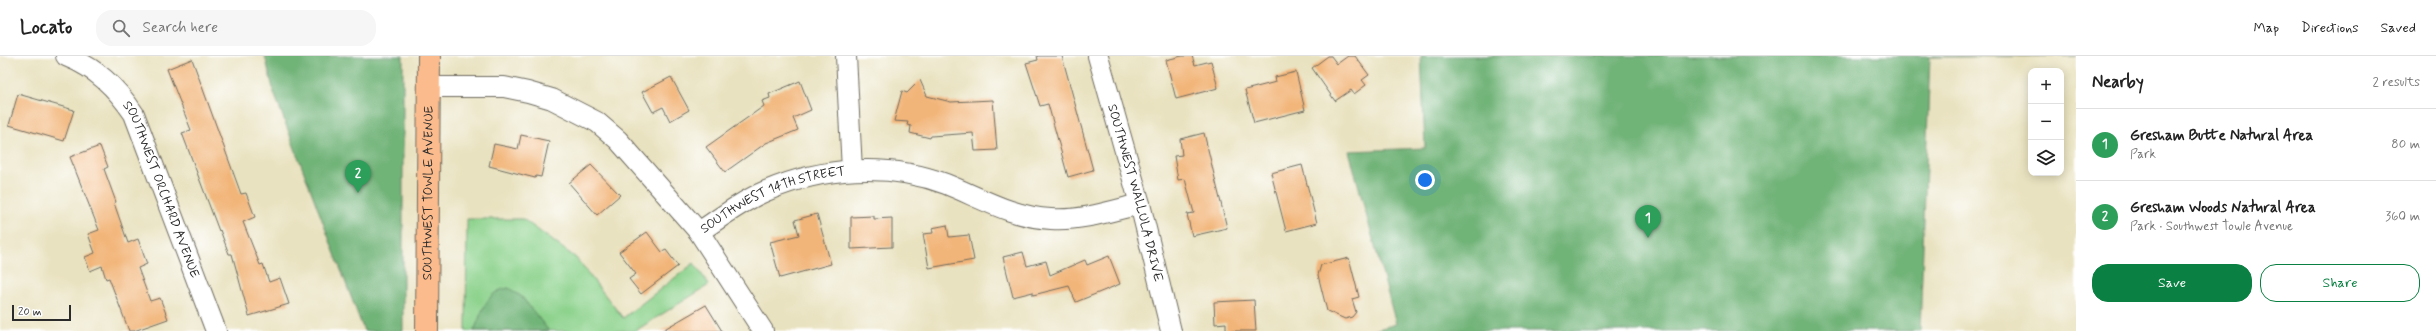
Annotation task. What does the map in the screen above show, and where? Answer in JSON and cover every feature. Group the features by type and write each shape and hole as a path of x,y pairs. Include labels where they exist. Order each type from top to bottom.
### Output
{"main road":[{"name":"SOUTHWEST TOWLE AVENUE","path":"428,56 428,331"}],"street":[{"name":"SOUTHWEST ORCHARD AVENUE","path":"66,56 87,60 121,95 134,114 216,331"},
{"path":"846,56 852,170"},
{"name":"SOUTHWEST WALLULA DRIVE","path":"1098,56 1140,204 1171,331"},
{"name":"SOUTHWEST 14TH STREET","path":"428,87 504,87 534,94 575,110 597,122 618,140 699,232 764,191 819,175 852,170 889,171 918,176 945,184 1022,216 1052,219 1078,218 1140,204"},
{"path":"699,232 763,331"}],"green space":[{"path":"265,56 403,56 403,331 364,331 274,93"},
{"path":"1421,56 2076,56 1930,57 1920,331 1371,331 1396,324 1349,151 1425,148"},
{"path":"467,219 523,219 576,258 623,318 694,263 709,285 635,331 466,331"},
{"path":"509,288 522,297 549,331 474,331 490,298 495,293"}],"building":[{"path":"1037,56 1062,56 1093,170 1068,177 1048,104 1040,106 1026,63 1038,60"},
{"path":"1182,56 1192,56 1195,65 1211,61 1218,88 1176,99 1166,60"},
{"path":"1328,56 1331,56 1337,64 1348,56 1355,56 1369,75 1362,80 1366,85 1354,94 1351,90 1335,101 1312,68"},
{"path":"192,59 241,194 246,193 255,217 243,222 260,265 263,264 269,282 280,278 289,304 249,316 232,254 229,254 220,230 219,231 182,133 191,130 167,69"},
{"path":"1296,72 1305,110 1254,123 1245,90 1276,82 1275,77"},
{"path":"671,77 689,110 670,121 663,107 653,112 642,92"},
{"path":"920,80 927,96 951,102 993,100 997,150 975,151 973,133 931,136 930,138 910,133 911,126 907,125 908,122 894,121 902,91 907,93"},
{"path":"800,81 811,110 793,118 798,130 766,143 725,172 706,147 764,106 762,101 770,98 769,94"},
{"path":"18,94 74,110 64,141 9,125"},
{"path":"1204,133 1227,228 1192,236 1187,214 1194,213 1185,179 1178,180 1174,156 1182,155 1180,139"},
{"path":"521,135 549,141 541,177 536,176 535,178 489,166 494,144 518,149"},
{"path":"100,146 108,167 104,169 116,202 114,203 128,243 138,239 147,264 138,268 150,301 160,298 168,319 134,331 129,331 109,278 106,279 102,266 90,271 85,257 95,253 88,234 99,230 70,157"},
{"path":"591,165 620,195 597,215 569,183"},
{"path":"1302,165 1317,223 1286,231 1271,173"},
{"path":"817,214 831,264 780,278 770,242 799,235 795,220"},
{"path":"874,216 874,219 892,218 892,247 851,249 851,217"},
{"path":"947,225 949,237 969,235 974,260 929,268 923,234 933,233 932,228"},
{"path":"647,232 662,252 666,250 678,266 641,294 629,279 636,274 619,252"},
{"path":"1023,252 1027,266 1046,261 1050,275 1085,260 1087,265 1109,256 1120,284 1076,302 1069,286 1033,295 1033,292 1013,297 1003,257"},
{"path":"1349,258 1359,297 1352,299 1356,312 1352,317 1345,319 1327,311 1318,275 1321,265"},
{"path":"1254,300 1256,331 1231,331 1226,330 1226,323 1215,324 1214,302"},
{"path":"706,305 722,331 661,331"}],"place":[{"name":"Gresham Woods Natural Area","path":"358,193"},
{"name":"Gresham Butte Natural Area","path":"1648,238"}]}
